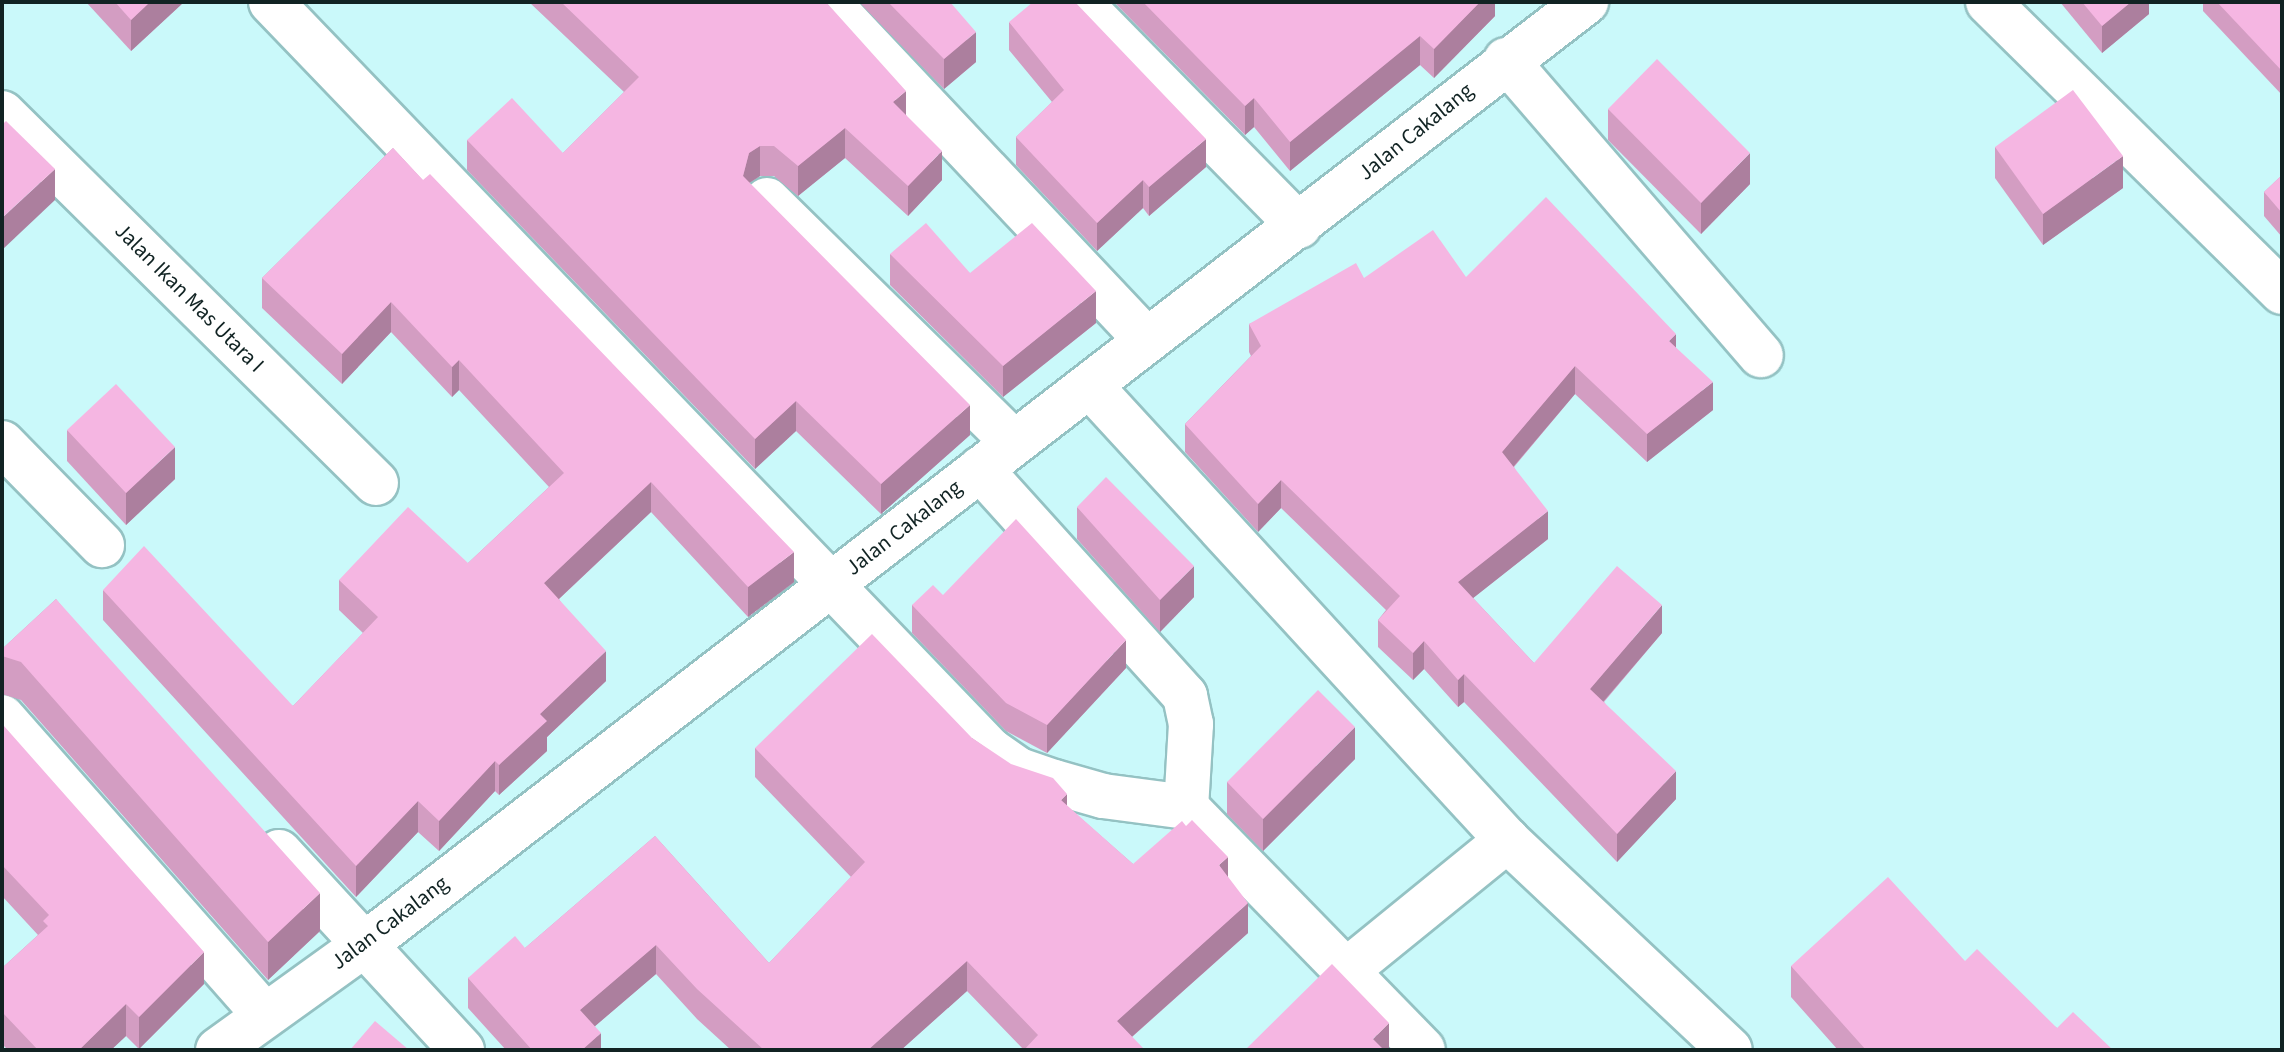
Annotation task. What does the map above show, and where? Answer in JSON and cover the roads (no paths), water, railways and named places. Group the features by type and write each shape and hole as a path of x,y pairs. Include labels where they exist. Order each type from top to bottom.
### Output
{"street":[{"path":"271,2 829,587 990,750 1019,770 1103,796 1186,807 1423,1050"},
{"path":"828,2 1147,341"},
{"path":"1079,2 1299,226"},
{"name":"Jalan Cakalang","path":"218,1050 364,945 996,455 1091,387 1299,226 1506,60 1586,2"},
{"path":"1988,2 2282,292"},
{"path":"1506,60 1761,355"},
{"name":"Jalan Ikan Mas Utara I","path":"2,113 376,483"},
{"path":"767,200 996,455 1185,696 1191,724 1186,807"},
{"path":"1091,387 1507,840 1730,1050"},
{"path":"2,443 102,545"},
{"path":"2,717 264,1014"},
{"path":"257,827 462,1050"},
{"path":"1346,971 1507,840"}]}
